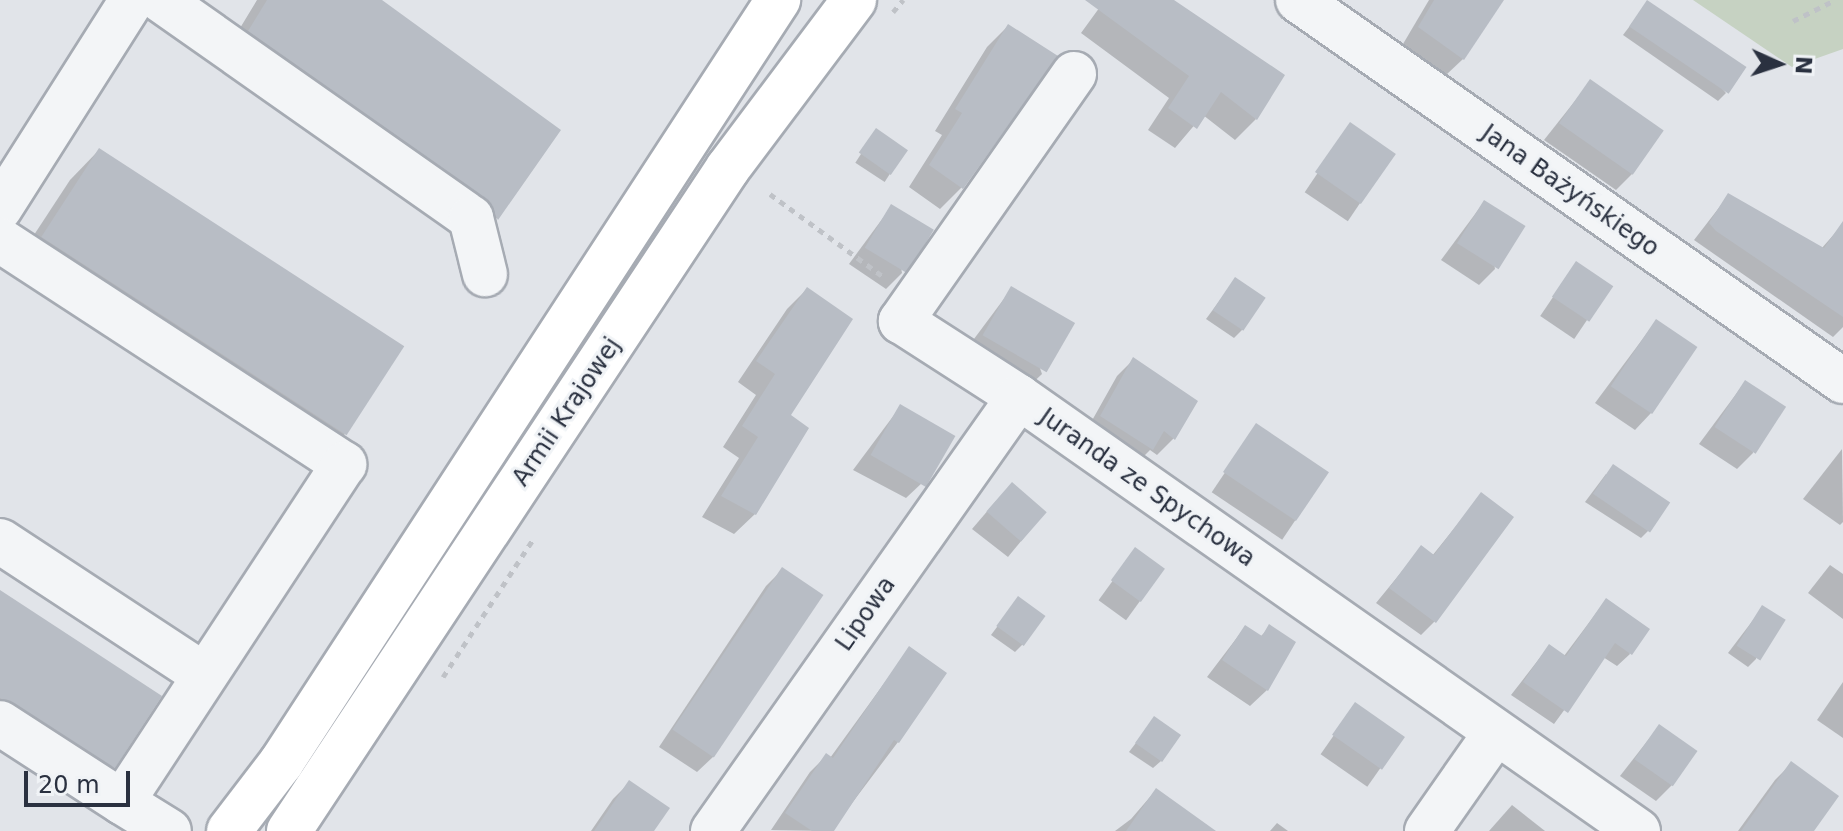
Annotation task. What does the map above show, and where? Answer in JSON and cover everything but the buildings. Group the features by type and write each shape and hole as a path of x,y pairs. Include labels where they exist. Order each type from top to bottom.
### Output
{"main road":[{"name":"Armii Krajowej","path":"229,831 281,763 778,0"},
{"name":"Armii Krajowej","path":"289,831 728,168 854,0"}],"street":[{"path":"0,208 132,0"},
{"path":"161,0 471,218 485,274"},
{"name":"Jana Bażyńskiego","path":"1298,0 1843,381"},
{"path":"914,300 1074,74"},
{"path":"0,240 344,464 122,802"},
{"name":"Juranda ze Spychowa","path":"914,300 901,321 1019,397 1495,734 1638,831"},
{"name":"Lipowa","path":"713,831 1019,397"},
{"path":"0,541 204,675"},
{"path":"0,723 169,831"},
{"path":"1427,831 1495,734"}],"path":[{"path":"1793,21 1835,0"},
{"path":"770,194 914,300"}],"green space":[{"path":"1693,0 1843,0 1843,49 1792,67"}]}
